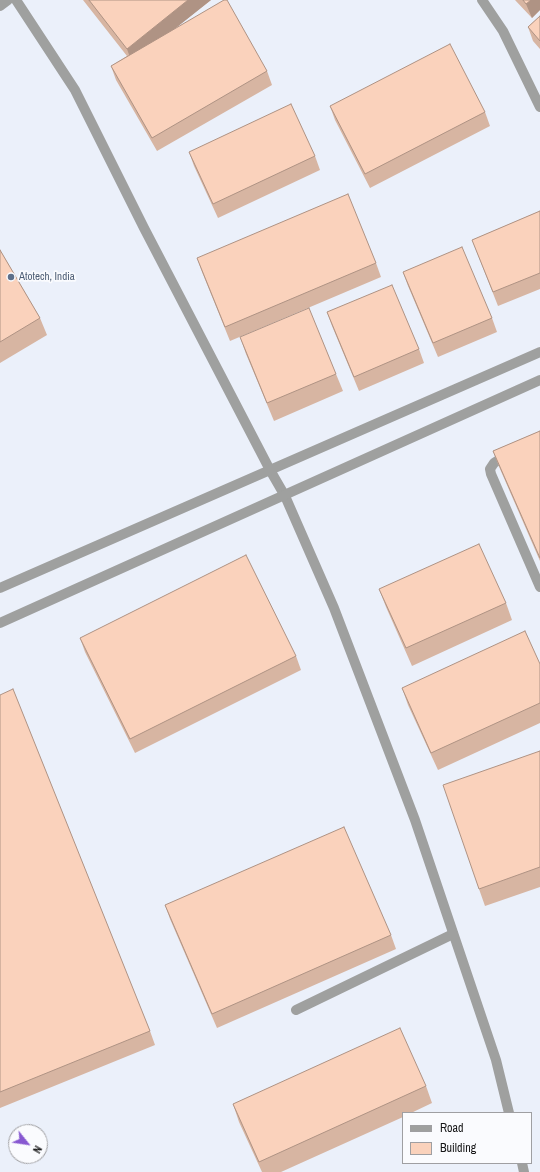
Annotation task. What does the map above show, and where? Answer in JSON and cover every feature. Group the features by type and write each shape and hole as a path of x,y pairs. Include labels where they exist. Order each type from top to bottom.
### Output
{"street":[{"path":"0,6 8,0"},
{"path":"16,0 75,90 270,470 285,496 339,622 415,820 496,1060 509,1112"},
{"path":"482,0 503,31 540,108"},
{"path":"0,588 540,352"},
{"path":"0,623 540,380"},
{"path":"520,450 500,458 490,469 540,587"},
{"path":"296,1010 453,934"}],"shaded area":[{"path":"0,0 540,0 540,1172 0,1172"}],"building":[{"path":"89,0 188,0 127,49"},
{"path":"224,0 227,0 267,71 152,138 111,66"},
{"path":"523,0 531,0 526,4"},
{"path":"540,16 540,41 528,27"},
{"path":"450,44 485,112 365,174 330,106"},
{"path":"291,104 315,156 213,204 189,152"},
{"path":"348,194 376,263 225,327 197,258"},
{"path":"540,211 540,273 493,292 472,240"},
{"path":"462,247 492,318 433,343 403,272"},
{"path":"0,250 40,318 0,342"},
{"path":"392,285 419,349 354,377 327,312"},
{"path":"309,308 336,374 267,403 240,337"},
{"path":"540,431 540,558 493,451"},
{"path":"479,544 506,603 406,648 379,589"},
{"path":"246,555 296,656 130,739 80,638"},
{"path":"525,631 540,664 540,703 431,753 402,688"},
{"path":"13,689 150,1031 0,1092 0,695"},
{"path":"540,751 540,867 479,889 443,785"},
{"path":"344,827 391,935 212,1014 165,905"},
{"path":"400,1028 426,1086 259,1162 233,1104"}],"place":[{"name":"Atotech, India","path":"11,277"}]}
